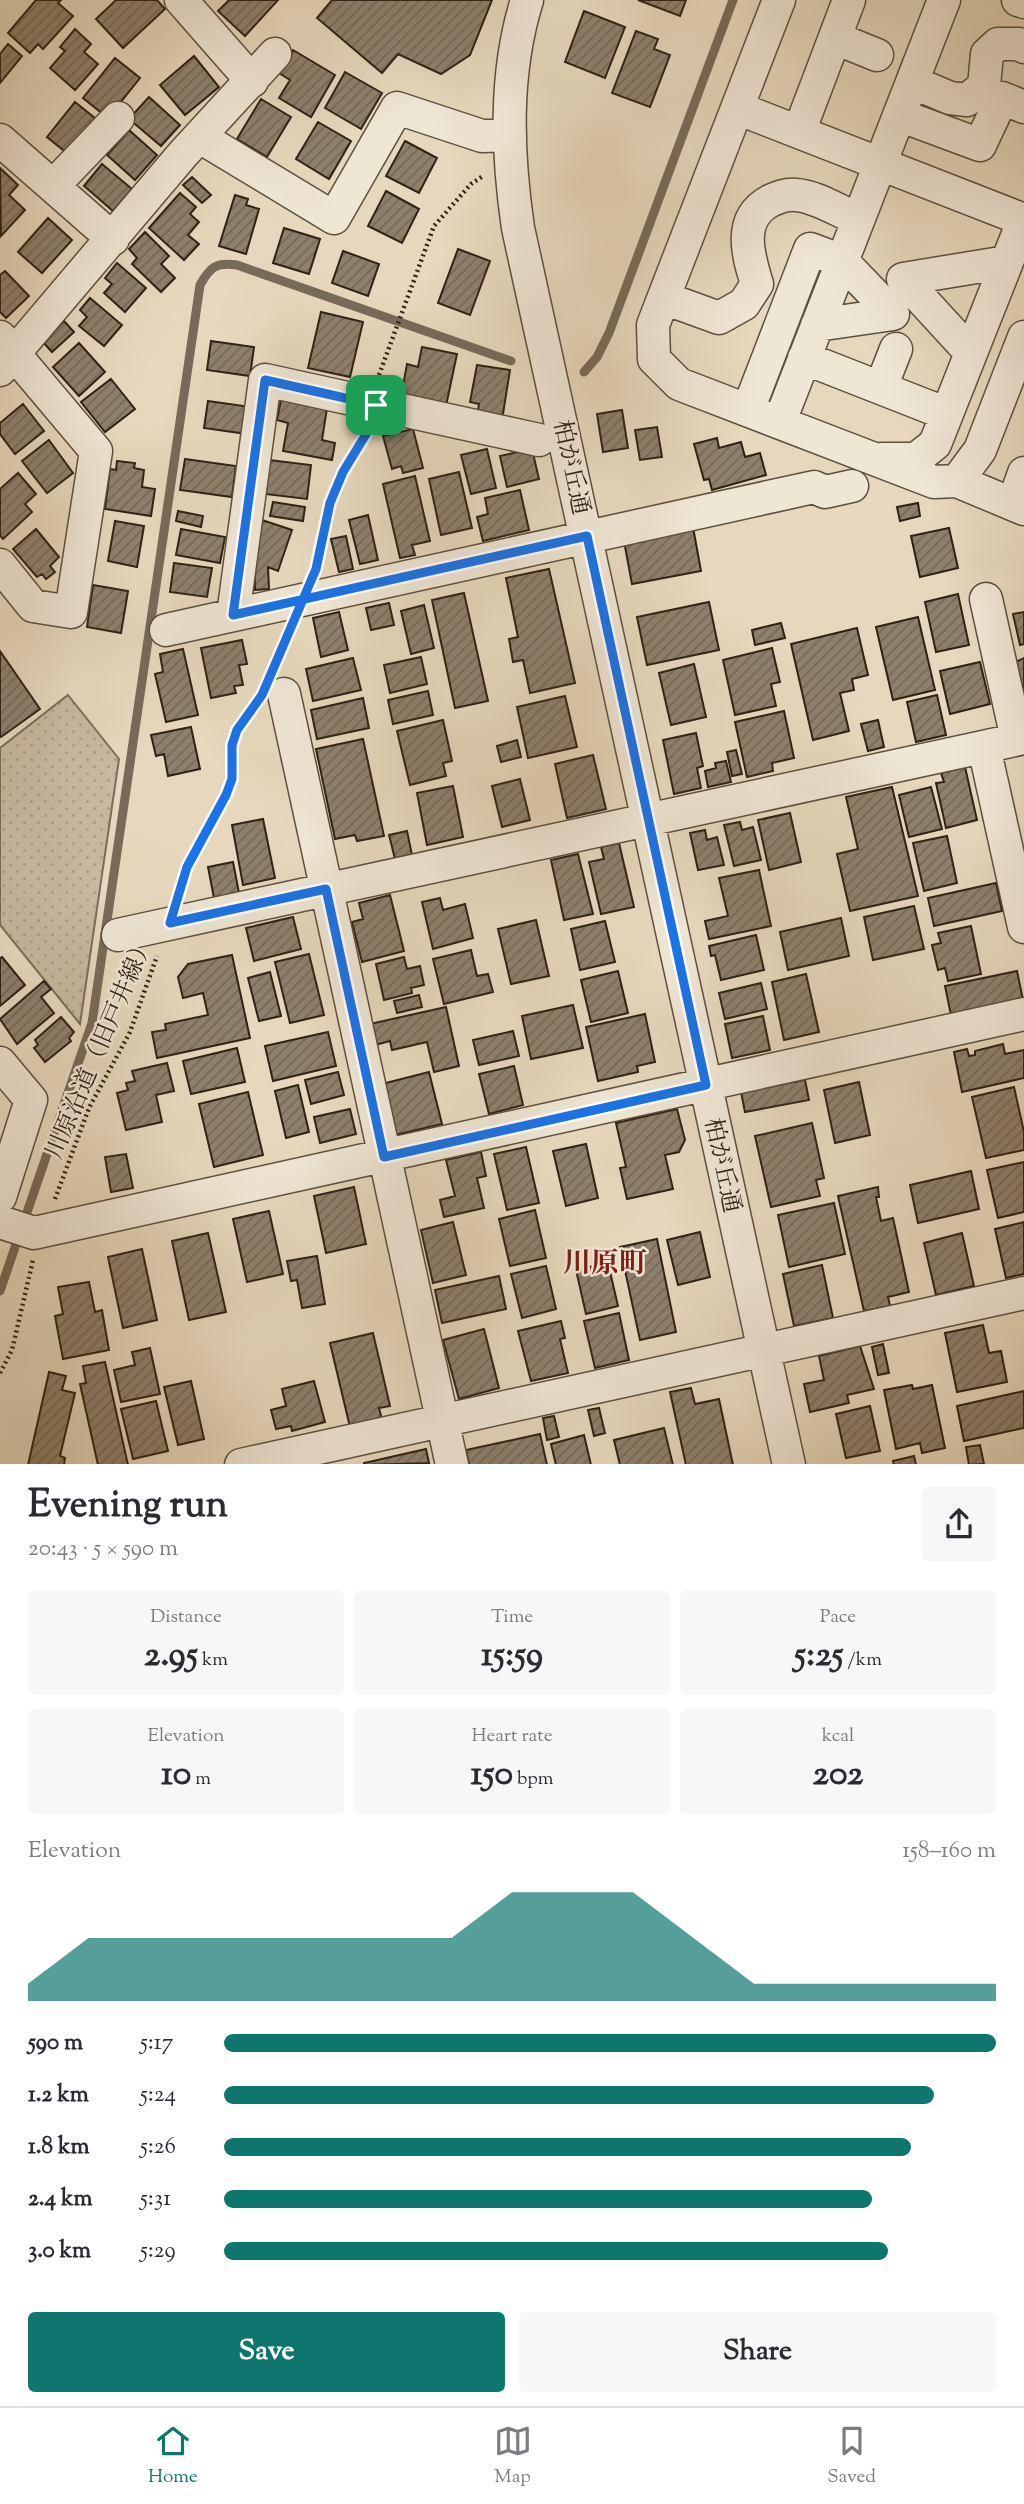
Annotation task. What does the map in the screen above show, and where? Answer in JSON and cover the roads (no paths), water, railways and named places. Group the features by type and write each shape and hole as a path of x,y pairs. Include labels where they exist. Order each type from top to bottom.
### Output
{"street":[{"path":"181,0 252,81"},
{"name":"柏が丘通","path":"527,0 511,86 509,135 511,181 519,228 789,1464"},
{"path":"779,0 653,324 654,359 679,384 881,459 934,482 957,481 1018,507 1024,473"},
{"path":"799,132 849,0"},
{"path":"779,421 944,0"},
{"path":"1018,0 1024,2"},
{"path":"835,38 877,55"},
{"path":"912,82 950,98 967,100 984,86 988,54 998,44 1019,44 1024,47"},
{"path":"0,565 33,606 71,612 96,451 5,353 113,239 275,54"},
{"path":"899,115 980,145 1002,98 1024,107"},
{"path":"200,137 334,218 397,108 482,136 509,135"},
{"path":"737,108 1024,219 935,444 916,459 881,459"},
{"path":"52,186 118,118"},
{"path":"0,140 113,239"},
{"path":"664,298 719,318 744,304 757,284 748,255 747,230 758,208 781,196 799,195 858,219"},
{"path":"748,410 810,249 842,261 893,314 811,341"},
{"path":"971,354 903,279 1007,262"},
{"path":"957,481 981,450 1024,337"},
{"path":"811,341 884,381 950,406"},
{"path":"233,615 265,380 539,440"},
{"path":"166,630 814,487 825,492 852,486"},
{"path":"118,935 1020,738 986,599"},
{"path":"272,689 326,889 452,1464"},
{"path":"984,747 1024,927"},
{"path":"0,1063 31,1100 1,1214 38,1232 1024,1014"},
{"path":"246,1464 1024,1293"}],"waterway":[{"path":"584,372 597,357 609,333 733,0"},
{"path":"0,1291 92,1023 200,285 214,267 224,264 237,265 511,361"}],"district":[{"name":"川原町","path":"605,1262"}]}
